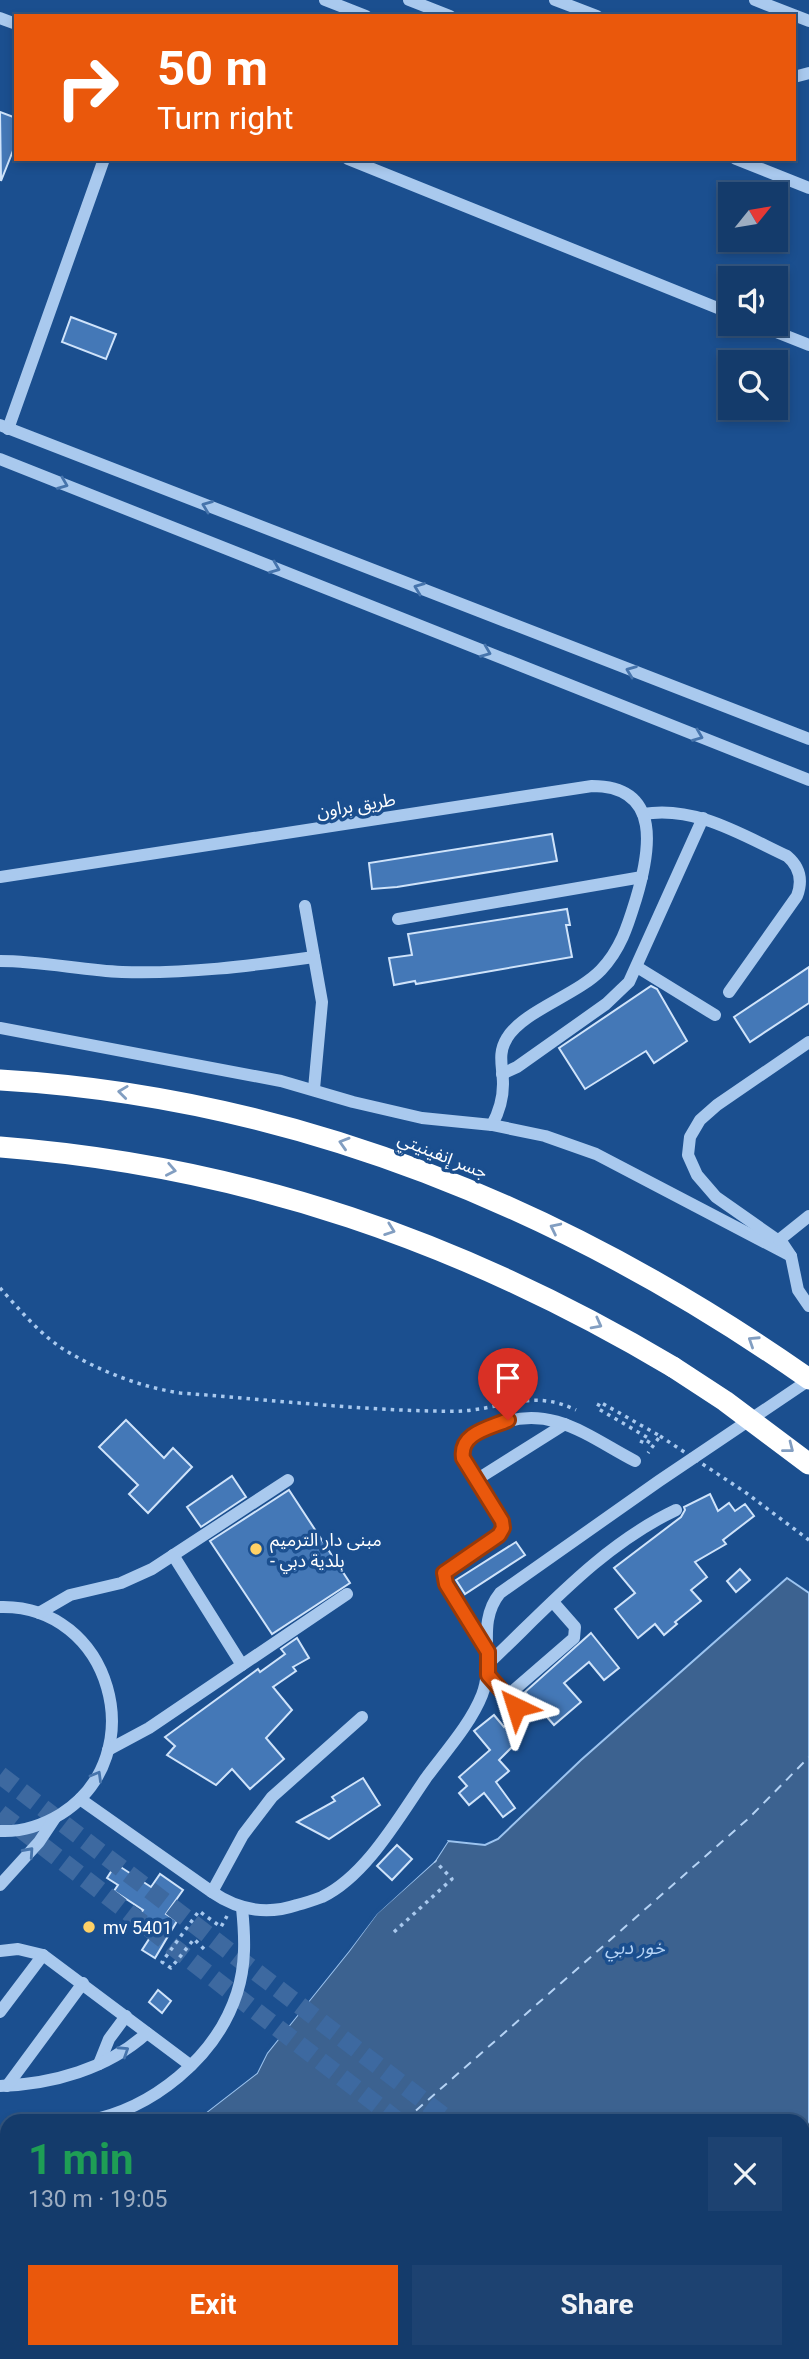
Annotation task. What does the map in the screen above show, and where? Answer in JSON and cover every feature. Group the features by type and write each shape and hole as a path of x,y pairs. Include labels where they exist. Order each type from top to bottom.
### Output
{"highway":[{"name":"جسر إنفينيتي","path":"11,1081 137,1094 251,1117 353,1145 486,1196 605,1253 719,1318 809,1379"},
{"path":"0,1147 154,1167 251,1188 335,1212 452,1254 564,1306 620,1336 725,1401 809,1464"}],"street":[{"path":"325,0 361,14"},
{"path":"409,0 445,14"},
{"path":"555,0 592,14"},
{"path":"755,0 791,14"},
{"path":"103,161 4,427 809,740"},
{"path":"353,161 718,308"},
{"path":"741,161 809,188"},
{"path":"786,336 809,345"},
{"path":"0,458 809,780"},
{"name":"طريق براون","path":"0,877 592,786 604,786 628,795 643,814"},
{"path":"492,1125 502,1099 501,1051 512,1031 586,983 612,957 622,942 642,877 649,838 643,814 669,811 703,818 787,856 797,867 801,881 797,896 729,992"},
{"path":"502,1074 517,1067 606,1004 629,982 703,818"},
{"path":"398,919 642,877"},
{"path":"305,906 323,1015 314,1089"},
{"path":"0,961 138,972 239,967 314,957"},
{"path":"637,968 715,1015"},
{"path":"0,1028 245,1074 314,1089 410,1116 492,1125 545,1136 596,1154 791,1256"},
{"path":"809,1042 717,1105 700,1120 690,1137 688,1155 697,1175 716,1197 779,1240 791,1256 798,1290 809,1306"},
{"path":"779,1240 809,1216"},
{"path":"80,1799 212,1892 238,1906 263,1911 285,1909 323,1896 355,1872 384,1838 476,1707 488,1663 488,1614 500,1593 809,1379"},
{"path":"526,1717 507,1696 444,1578 447,1569 499,1535 503,1528 502,1521 463,1458 463,1445 471,1436 508,1420 530,1416 565,1424 635,1461"},
{"path":"476,1480 565,1424"},
{"path":"39,1613 70,1595 139,1576 288,1480"},
{"path":"488,1663 615,1546 676,1510"},
{"path":"173,1556 242,1665"},
{"path":"108,1750 149,1728 347,1594"},
{"path":"507,1696 574,1638 575,1628 554,1602"},
{"path":"0,1606 39,1613 68,1629 92,1654 101,1668 112,1708 112,1734 108,1750 94,1781 80,1799 55,1817 23,1829 0,1831"},
{"path":"212,1892 243,1835 272,1797 362,1717"},
{"path":"0,1885 38,1842 55,1817"},
{"path":"112,2114 129,2109 156,2094 190,2066 210,2044 225,2020 237,1994 244,1965 245,1937 238,1906"},
{"path":"0,1951 18,1949 43,1955 190,2066"},
{"path":"0,2012 43,1955"},
{"path":"4,2086 83,1983"},
{"path":"99,2064 109,2039 126,2016"},
{"path":"4,2086 54,2079 99,2064 124,2051 147,2033"}],"path":[{"path":"0,1288 41,1331 66,1351 148,1388 180,1393 436,1411 471,1410 526,1399 543,1399 560,1402 586,1416"},
{"path":"640,1441 647,1444 650,1439 597,1408 600,1402 660,1436 745,1492 809,1540"},
{"path":"647,1454 660,1436"},
{"path":"394,1932 452,1879 435,1861"},
{"path":"204,1949 194,1939 172,1968 162,1962 199,1911 221,1927 238,1906"}],"water":[{"name":"خور دبي","path":"787,1578 809,1593 809,2114 204,2114 257,2073 267,2053 377,1913 435,1861 448,1841 485,1845 498,1839 581,1760"}],"pier":[{"path":"445,1840 448,1841 435,1861 377,1914 267,2053 257,2073 201,2114 254,2071 264,2051 347,1949 374,1911 433,1858"}],"building":[{"path":"0,112 14,117 14,148 1,181"},
{"path":"71,317 116,334 106,359 62,342"},
{"path":"552,834 557,861 372,889 369,863"},
{"path":"567,909 570,925 566,925 572,957 416,984 415,981 394,985 389,958 412,955 408,934"},
{"path":"809,967 809,1003 750,1042 734,1017"},
{"path":"651,986 657,989 687,1041 654,1063 646,1051 585,1089 559,1048"},
{"path":"126,1420 164,1458 173,1448 192,1467 148,1513 129,1494 138,1485 99,1447"},
{"path":"232,1476 246,1497 201,1527 187,1507"},
{"path":"289,1490 350,1583 272,1634 210,1541"},
{"path":"710,1494 718,1511 729,1503 735,1511 745,1504 754,1516 723,1540 726,1544 695,1562 707,1577 691,1590 701,1601 675,1622 677,1624 664,1635 655,1624 638,1638 615,1609 635,1593 614,1568 681,1517 684,1507"},
{"path":"516,1542 525,1555 465,1594 456,1580"},
{"path":"740,1569 750,1580 736,1592 727,1581"},
{"path":"591,1633 619,1668 604,1680 589,1662 564,1683 581,1702 554,1725 525,1692"},
{"path":"297,1638 309,1658 293,1667 296,1671 273,1687 292,1710 266,1738 284,1759 250,1789 232,1769 216,1785 167,1755 175,1746 165,1737 258,1669 260,1672 285,1654 281,1649"},
{"path":"494,1715 504,1727 507,1724 521,1738 499,1760 509,1771 496,1782 515,1808 503,1817 484,1793 469,1805 459,1793 467,1786 459,1777 490,1750 474,1731"},
{"path":"363,1778 380,1805 329,1839 297,1822 335,1801 332,1797"},
{"path":"397,1845 412,1859 392,1880 377,1866"},
{"path":"116,1864 151,1887 160,1874 183,1890 166,1914 177,1921 155,1958 142,1950 151,1936 133,1925 143,1910 114,1891 118,1885 107,1878"},
{"path":"158,1990 171,2001 162,2013 149,2002"}],"ferry route":[{"path":"412,2114 749,1818 809,1757"}],"tunnel":[{"path":"0,1775 441,2114"},
{"path":"0,1813 389,2114"}],"place":[{"name":"مبنى دار الترميم - بلدية دبي","path":"256,1549"},
{"name":"mv 5401","path":"89,1927"}],"route":[{"path":"508,1420 471,1436 463,1445 462,1451 463,1458 502,1521 503,1528 499,1535 447,1569 444,1578 488,1652 488,1675 516,1707"}]}
